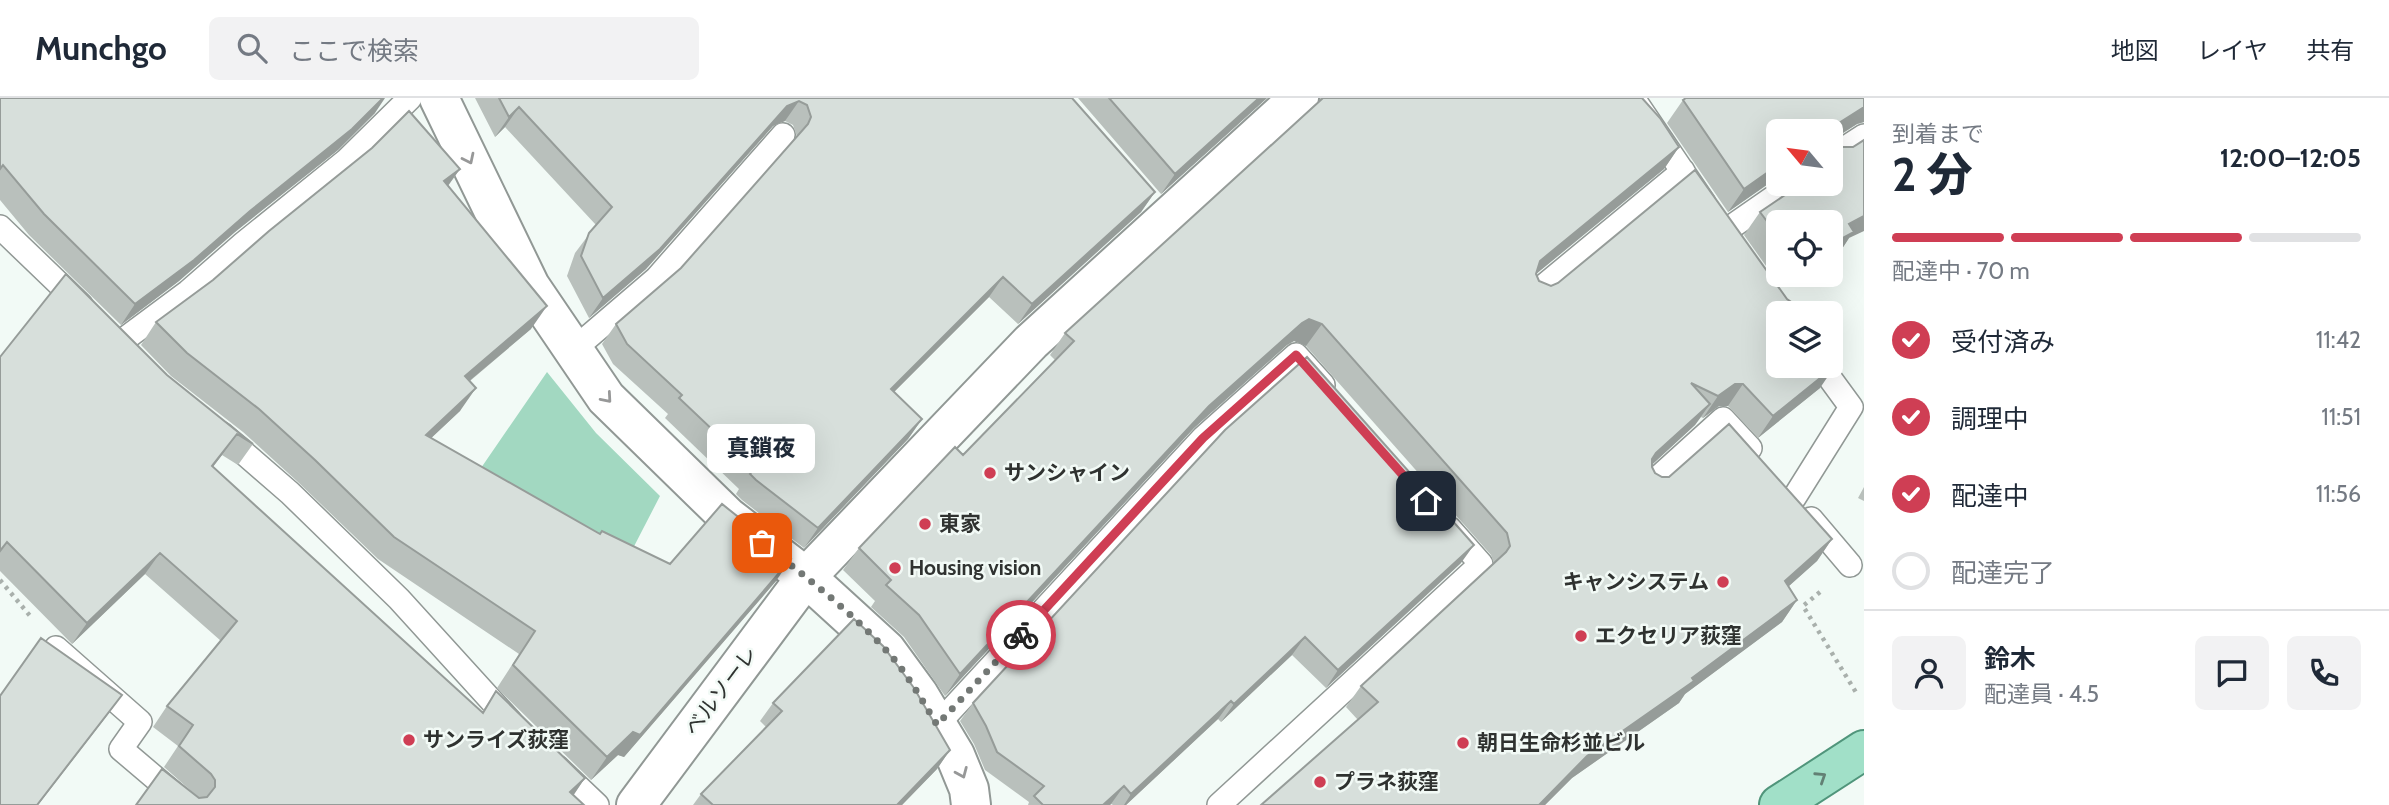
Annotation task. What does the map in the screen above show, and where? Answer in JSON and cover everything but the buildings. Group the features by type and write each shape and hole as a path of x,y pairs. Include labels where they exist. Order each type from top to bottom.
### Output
{"main road":[{"path":"1779,805 1864,750"}],"street":[{"path":"439,98 530,286 606,398 728,517 806,577 886,650 919,695 955,755 969,789 971,805"},
{"name":"ベルソーレ","path":"636,805 806,577 1157,210 1299,98"}],"lane":[{"path":"118,344 188,292 347,160 410,98"},
{"path":"1640,101 1738,252"},
{"path":"573,350 656,279 783,135"},
{"path":"1843,150 1864,136"},
{"path":"1534,294 1683,171"},
{"path":"1724,232 1776,196"},
{"path":"0,227 136,361"},
{"path":"937,725 1203,438 1296,355 1333,397"},
{"path":"1794,498 1852,407 1830,378"},
{"path":"203,418 290,493 399,599 491,702 597,805"},
{"path":"1650,485 1723,419 1850,565"},
{"path":"1219,805 1481,564 1435,512"},
{"path":"56,648 140,722 121,749 187,805"}],"path":[{"path":"1850,565 1804,606 1857,694"}],"green space":[{"path":"547,372 596,433 660,496 628,558 481,468"}],"way so far":[{"path":"762,543 806,577 886,650 937,725 1021,635"}],"place":[{"name":"サンシャイン","path":"990,473"},
{"name":"東家","path":"925,524"},
{"name":"真鎖夜","path":"762,543"},
{"name":"Housing vision","path":"895,568"},
{"name":"キャンシステム","path":"1723,582"},
{"name":"エクセリア荻窪","path":"1581,636"},
{"name":"サンライズ荻窪","path":"409,740"},
{"name":"朝日生命杉並ビル","path":"1463,743"},
{"name":"プラネ荻窪","path":"1320,782"}],"route":[{"path":"1021,635 1203,438 1296,355 1426,501"}]}
